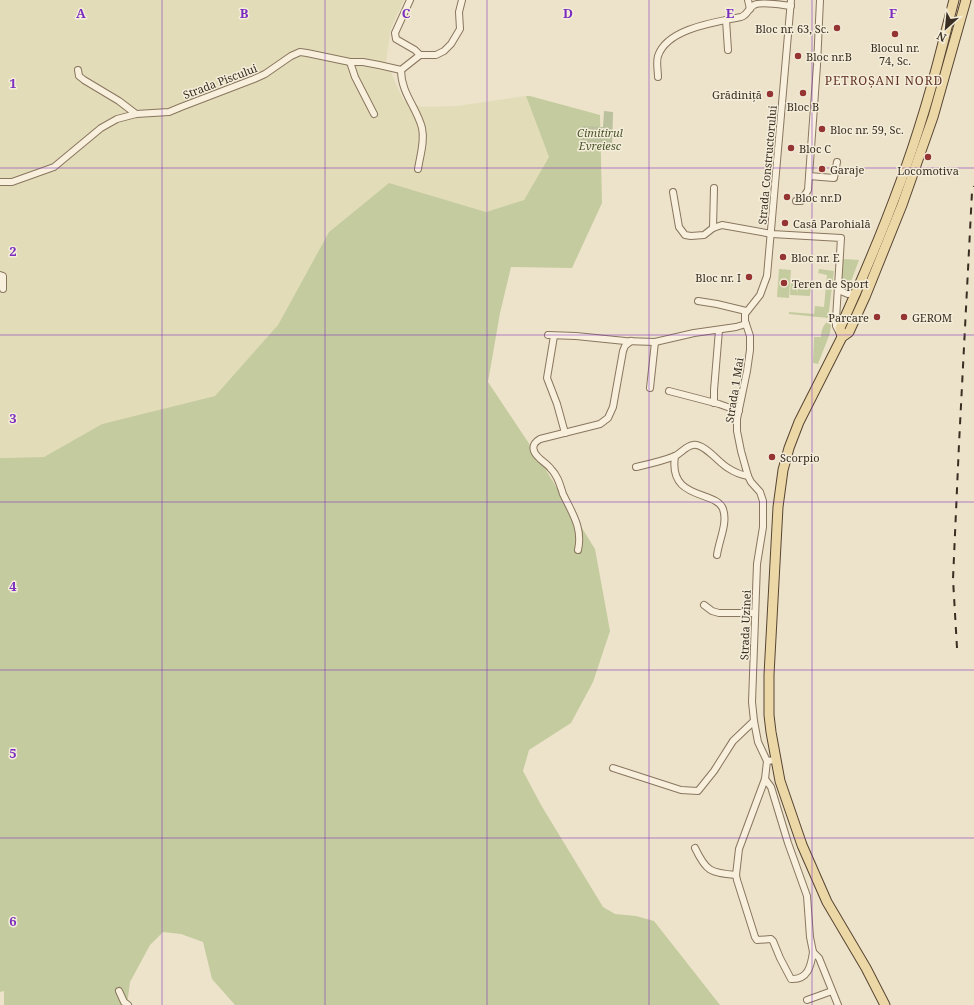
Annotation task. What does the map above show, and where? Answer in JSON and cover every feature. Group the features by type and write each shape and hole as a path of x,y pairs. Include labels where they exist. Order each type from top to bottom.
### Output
{"main road":[{"path":"842,337 840,328 857,293 893,203 926,104 954,0"},
{"path":"885,1005 866,968 822,892 771,760 769,680 778,507 781,483 793,436 842,337 849,332 872,281 905,198 935,107 966,0"},
{"path":"926,104 935,107"}],"street":[{"path":"410,0 395,33 396,39 415,50 420,55"},
{"path":"418,169 423,139 422,129 408,100 402,82 401,70 420,55 436,55 444,51 451,44 460,29 459,12 462,0"},
{"path":"748,0 750,9"},
{"path":"796,201 801,201 808,190 820,0"},
{"path":"658,78 658,56 674,36 696,27 743,16 754,5 791,3"},
{"name":"Strada Constructorului","path":"746,311 755,302 766,283 772,234 791,3"},
{"path":"726,20 728,50"},
{"name":"Strada Piscului","path":"0,182 12,182 54,167 109,122 125,116 136,114 169,112 265,74 290,56 300,52 401,70"},
{"path":"350,62 355,77 374,114"},
{"path":"78,70 79,76 84,80 119,101 136,114"},
{"path":"809,176 834,178 837,162"},
{"path":"713,228 714,188"},
{"path":"673,192 679,227 685,235 691,236 704,234 713,228 722,225 772,234 841,238 836,326 842,337"},
{"path":"0,275 3,276 4,280 3,289"},
{"path":"838,290 848,294 857,293"},
{"path":"548,336 576,336 656,342 746,324 746,311 698,301"},
{"name":"Strada 1 Mai","path":"746,324 750,336 750,350 737,419 738,438 748,476 752,482"},
{"path":"714,403 719,330"},
{"path":"554,336 547,378 557,404 565,433"},
{"path":"578,550 580,541 575,517 569,507 557,477 551,468 535,454 533,446 540,438 600,424 608,418 613,407 623,351 625,346 631,341"},
{"path":"650,388 656,342"},
{"path":"669,391 739,411"},
{"path":"636,467 675,456 688,447 698,445 704,448 729,469 748,476"},
{"path":"675,456 675,470 683,486 688,490 713,500 722,508 724,520 717,555"},
{"name":"Strada Uzinei","path":"752,482 760,492 764,511 757,564 752,702 758,742 771,760"},
{"path":"704,605 712,611 719,613 755,613"},
{"path":"613,768 681,790 698,791 714,771 733,741 754,721"},
{"path":"765,779 771,787 807,896 810,937 813,952 809,970 804,976 797,979 791,979 780,958 774,941 771,939 757,940 755,937 736,875 739,848 771,760"},
{"path":"695,848 703,864 714,872 736,875"},
{"path":"813,952 819,958 838,1005"},
{"path":"119,991 124,1002 128,1005"},
{"path":"807,1000 832,991"}],"shaded area":[{"path":"0,0 404,0 391,28 386,61 403,100 421,107 457,106 526,96 549,157 524,200 486,212 389,183 329,232 278,325 215,396 102,424 44,457 0,458"}],"green space":[{"path":"526,96 600,115 602,203 572,268 511,267 500,313 488,382 534,451 595,549 610,631 593,682 571,723 529,750 523,771 541,805 603,907 615,914 636,916 654,921 720,1005 235,1005 212,979 203,942 181,934 163,932 150,945 130,982 127,1005 4,1005 4,991 0,992 0,458 44,457 102,424 215,396 278,325 329,232 389,183 486,212 524,200 549,157"},
{"name":"Cimitirul Evreiesc","path":"604,111 613,112 612,151 581,149 582,126 603,127"},
{"path":"843,259 859,260 849,287 842,285 841,281"},
{"name":"Teren de Sport","path":"779,269 791,270 789,298 777,297"},
{"path":"819,269 834,271 828,318 789,314 789,312 814,314 815,306 824,307 827,275 818,273"},
{"path":"791,281 797,282 797,295 798,282 804,282 804,292 805,282 811,283 810,296 790,295"},
{"path":"827,322 831,325 830,333 818,364 813,363 814,337 821,337 822,329"}],"railway":[{"path":"957,648 953,579 972,192 974,186"}],"place":[{"name":"Bloc nr. 63, Sc.","path":"837,28"},
{"name":"Blocul nr. 74, Sc.","path":"895,34"},
{"name":"Bloc nr.B","path":"798,56"},
{"name":"Bloc B","path":"803,93"},
{"name":"Grădiniță","path":"770,94"},
{"name":"Bloc nr. 59, Sc.","path":"822,129"},
{"name":"Bloc C","path":"791,148"},
{"name":"Locomotiva","path":"928,157"},
{"name":"Garaje","path":"822,169"},
{"name":"Bloc nr.D","path":"787,197"},
{"name":"Casă Parohială","path":"785,223"},
{"name":"Bloc nr. E","path":"783,257"},
{"name":"Bloc nr. I","path":"749,277"},
{"name":"Teren de Sport","path":"784,283"},
{"name":"Parcare","path":"877,317"},
{"name":"GEROM","path":"904,317"},
{"name":"Scorpio","path":"772,457"}],"district":[{"name":"PETROȘANI NORD","path":"884,80"}]}
